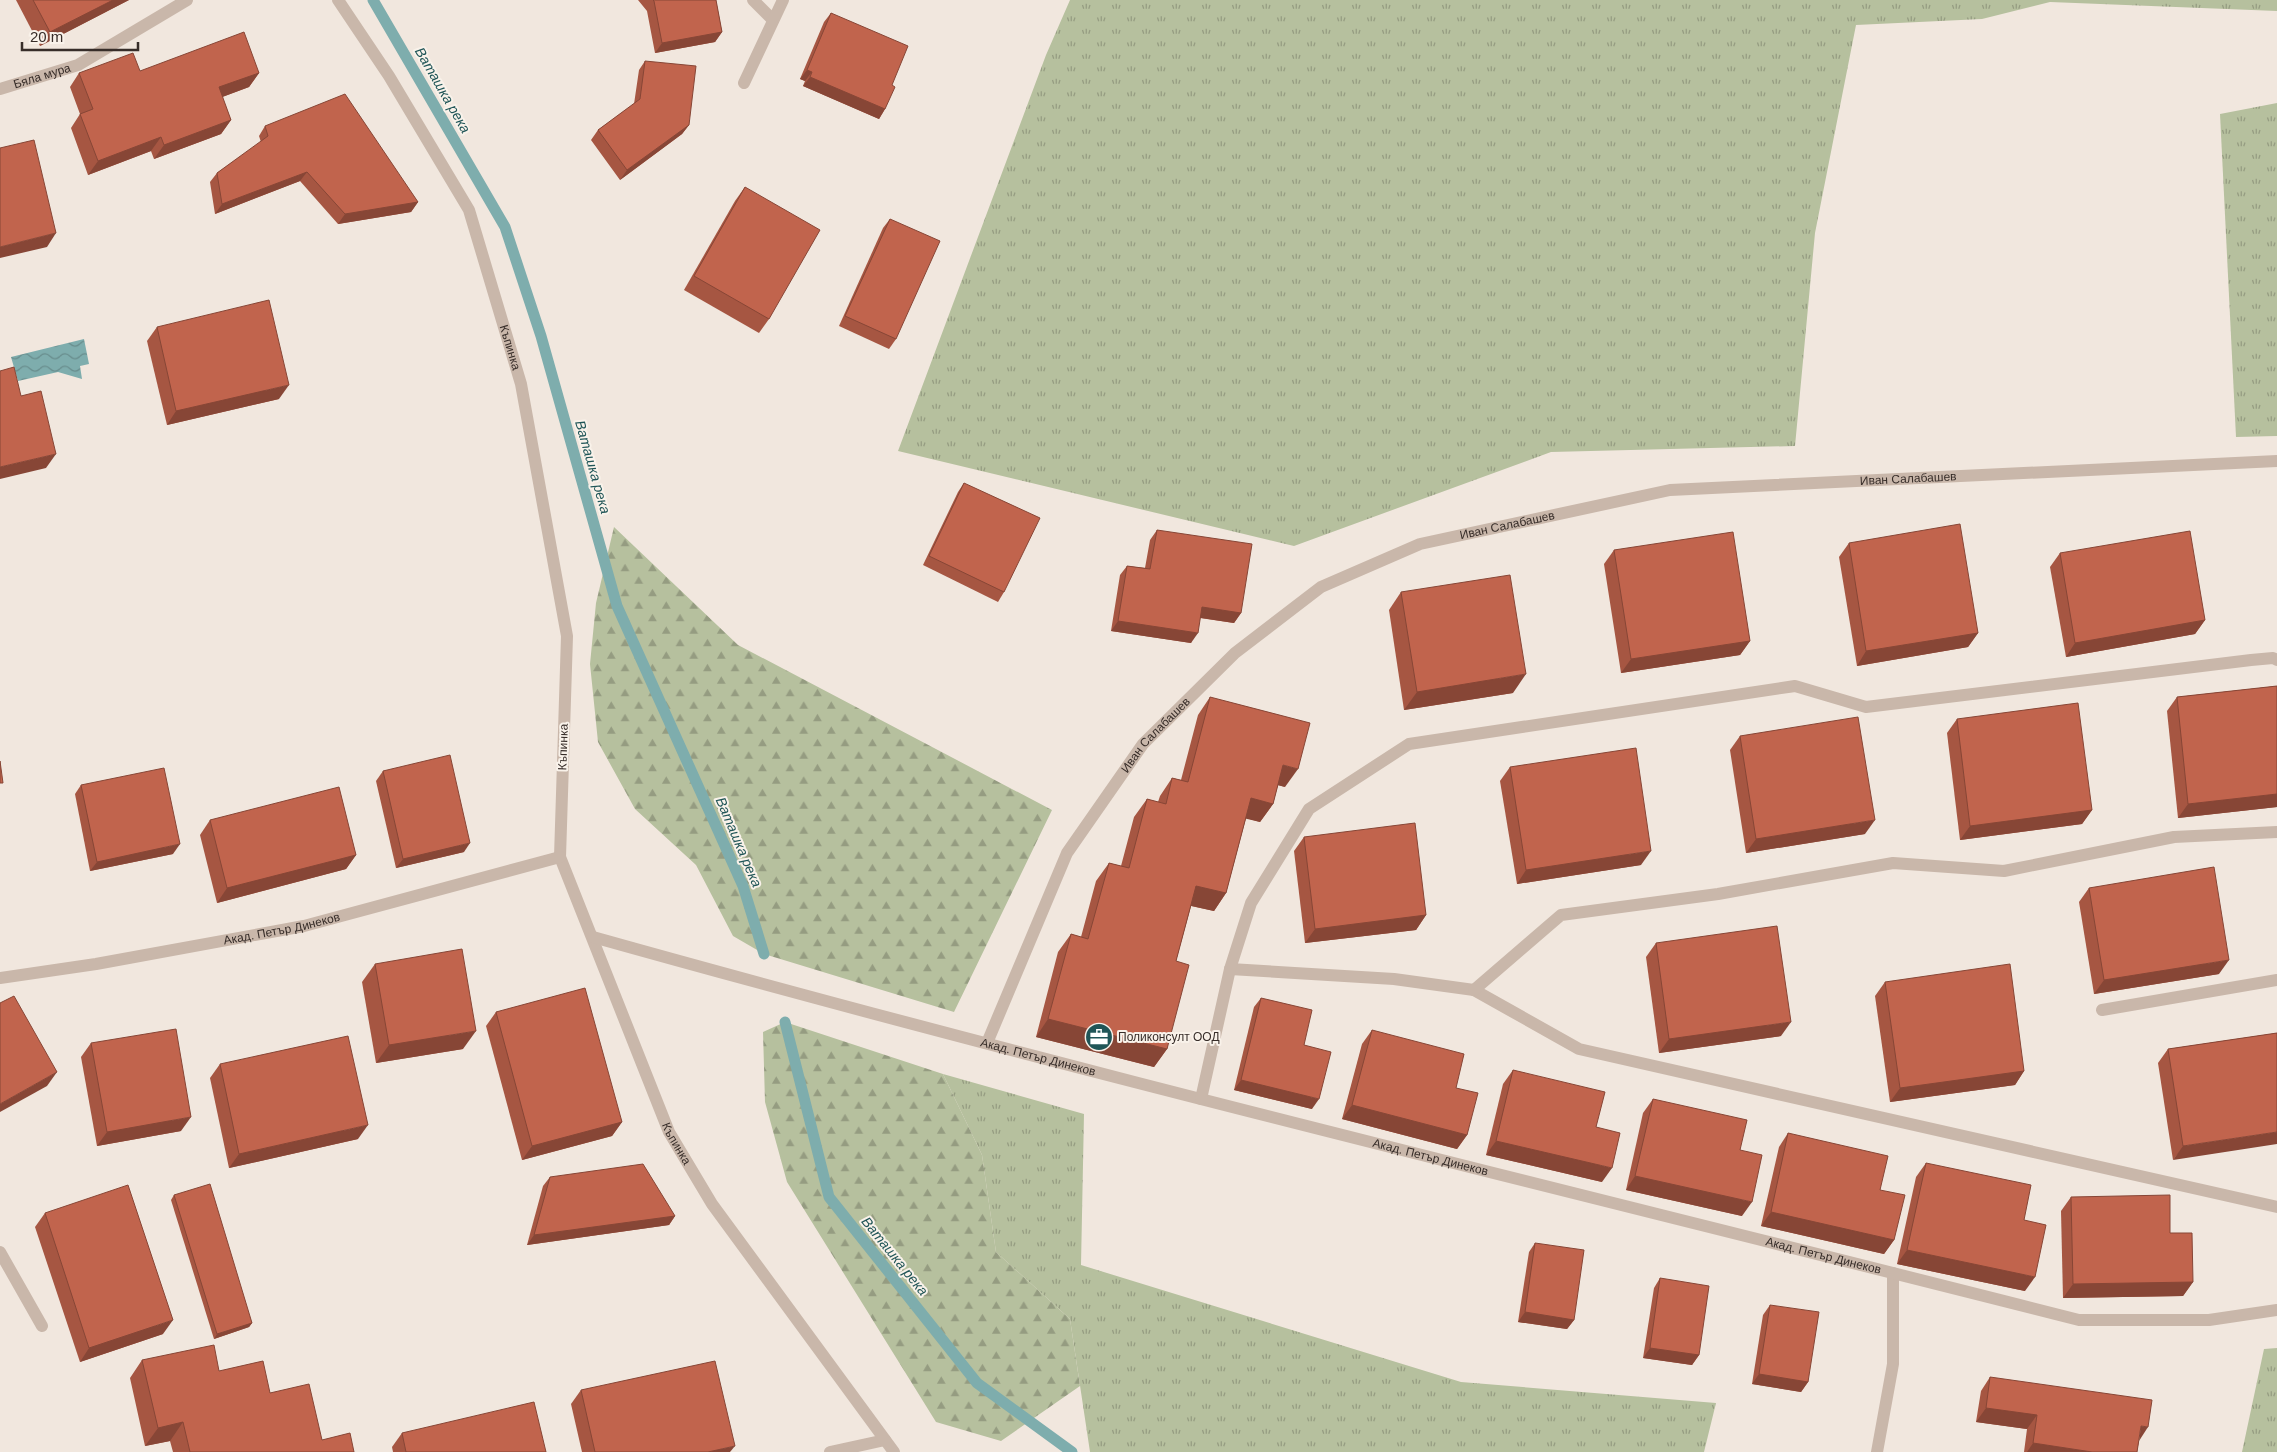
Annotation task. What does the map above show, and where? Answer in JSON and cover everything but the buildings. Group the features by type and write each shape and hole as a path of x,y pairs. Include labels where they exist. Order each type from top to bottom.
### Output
{"street":[{"name":"Бяла мура","path":"0,89 78,65 187,0"},
{"name":"Къпинка","path":"338,0 389,76 469,210 521,384 567,636 560,857 674,1140 712,1204 894,1452"},
{"path":"753,0 773,20"},
{"path":"744,82 783,0"},
{"name":"Иван Салабашев","path":"987,1043 1067,852 1143,744 1235,654 1321,587 1420,544 1670,490 2277,461"},
{"path":"1201,1099 1230,969 1251,903 1309,809 1409,744 1795,686 1866,707 2251,660 2273,658 2277,660"},
{"path":"1474,990 1561,915 1718,894 1893,863 2004,871 2174,838 2277,832"},
{"name":"Акад. Петър Динеков","path":"0,978 96,964 304,926 560,857"},
{"name":"Акад. Петър Динеков","path":"593,937 792,993 1201,1099 2079,1320 2208,1320 2277,1310"},
{"path":"1230,969 1394,978 1474,990 1579,1049 2277,1207"},
{"path":"2102,1010 2277,980"},
{"path":"0,1252 42,1326"},
{"path":"1877,1452 1893,1364 1893,1273"},
{"path":"830,1452 885,1440"}],"green space":[{"path":"1070,0 2277,0 2277,11 2050,2 1982,19 1856,25 1815,233 1795,446 1551,452 1294,546 898,451 1046,55"},
{"path":"2277,103 2277,436 2236,437 2220,114"},
{"path":"614,527 738,645 1052,810 954,1012 764,954 733,936 696,865 635,809 598,742 590,664 596,603"},
{"path":"785,1022 943,1074 982,1155 996,1252 1070,1319 1080,1386 1001,1441 936,1422 787,1182 765,1102 763,1032"},
{"path":"943,1074 1084,1114 1081,1265 1461,1382 1716,1403 1704,1452 1090,1452 1070,1319 996,1252 982,1155"},
{"path":"2277,1348 2277,1452 2242,1452 2264,1349"}],"water":[{"path":"84,339 89,364 80,366 82,379 58,372 18,381 11,357"}],"waterway":[{"name":"Ваташка река","path":"373,0 505,227 541,336 617,606 743,886 764,954"},
{"name":"Ваташка река","path":"785,1022 829,1197 977,1383 1072,1452"}],"place":[{"name":"Поликонсулт ООД","path":"1099,1037"}]}
